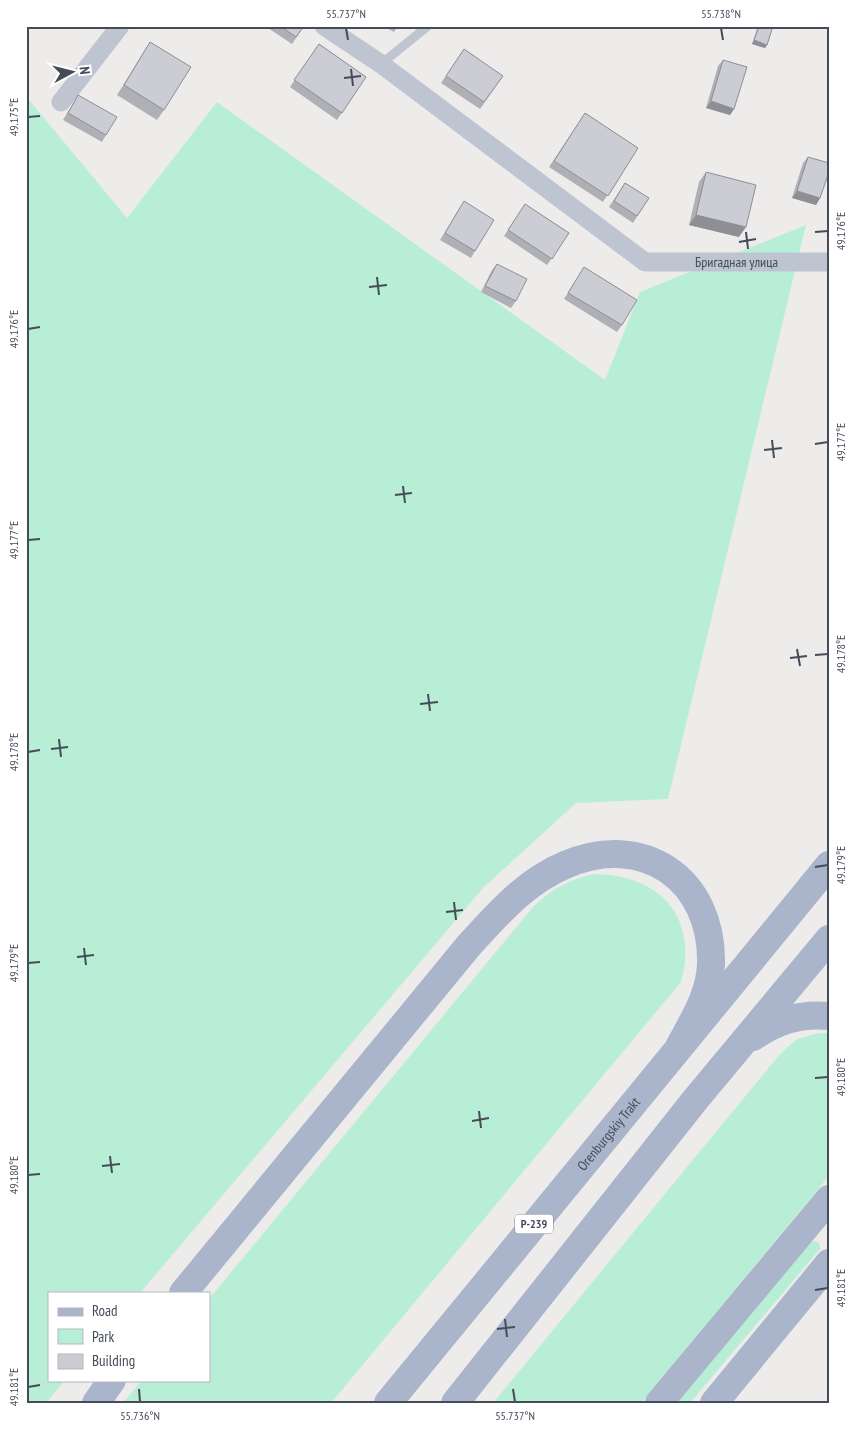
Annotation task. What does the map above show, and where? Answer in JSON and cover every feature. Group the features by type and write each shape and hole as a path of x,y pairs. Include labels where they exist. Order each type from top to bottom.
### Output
{"main road":[{"path":"184,1292 470,944 505,906 527,886 547,873 590,856 636,855 656,862 675,875 694,894 703,913 710,938 711,965 708,986 700,1009 680,1044"},
{"name":"Orenburgskiy Trakt","path":"388,1403 680,1044 829,865"},
{"path":"455,1403 741,1044 829,939"},
{"path":"741,1044 775,1023 796,1016 829,1016"},
{"path":"659,1403 829,1199"},
{"path":"714,1403 829,1263"},
{"path":"96,1403 111,1382"}],"street":[{"path":"61,102 120,26"},
{"path":"324,26 381,64"},
{"name":"Бригадная улица","path":"381,64 645,262 829,262"}],"lane":[{"path":"381,64 428,26"}],"green space":[{"path":"26,99 29,100 127,218 217,102 605,380 640,292 806,225 668,799 576,803 483,888 141,1292 48,1292 48,1382 63,1382 46,1403 26,1403"},
{"path":"595,874 618,876 638,882 656,891 669,904 679,920 684,938 685,959 681,982 331,1403 123,1403 140,1382 210,1382 210,1298 533,907 561,886"},
{"path":"819,1033 829,1033 829,1176 641,1403 493,1403 780,1054 797,1039"},
{"path":"814,1241 819,1243 820,1249 690,1403 677,1403 809,1243"}],"building":[{"path":"280,26 304,26 296,37"},
{"path":"759,26 773,26 767,45 754,40"},
{"path":"150,42 191,67 164,110 124,85"},
{"path":"319,44 366,77 342,113 294,80"},
{"path":"464,49 503,76 484,102 446,76"},
{"path":"723,60 747,67 734,109 711,101"},
{"path":"78,95 117,117 106,135 68,113"},
{"path":"585,113 638,148 608,196 554,161"},
{"path":"808,157 829,163 829,172 820,198 797,191"},
{"path":"706,172 756,185 746,227 696,215"},
{"path":"625,183 649,198 637,216 614,201"},
{"path":"464,201 494,220 475,251 445,233"},
{"path":"525,204 569,233 552,259 508,230"},
{"path":"497,264 527,279 516,301 485,286"},
{"path":"584,267 637,300 622,325 568,293"}]}
